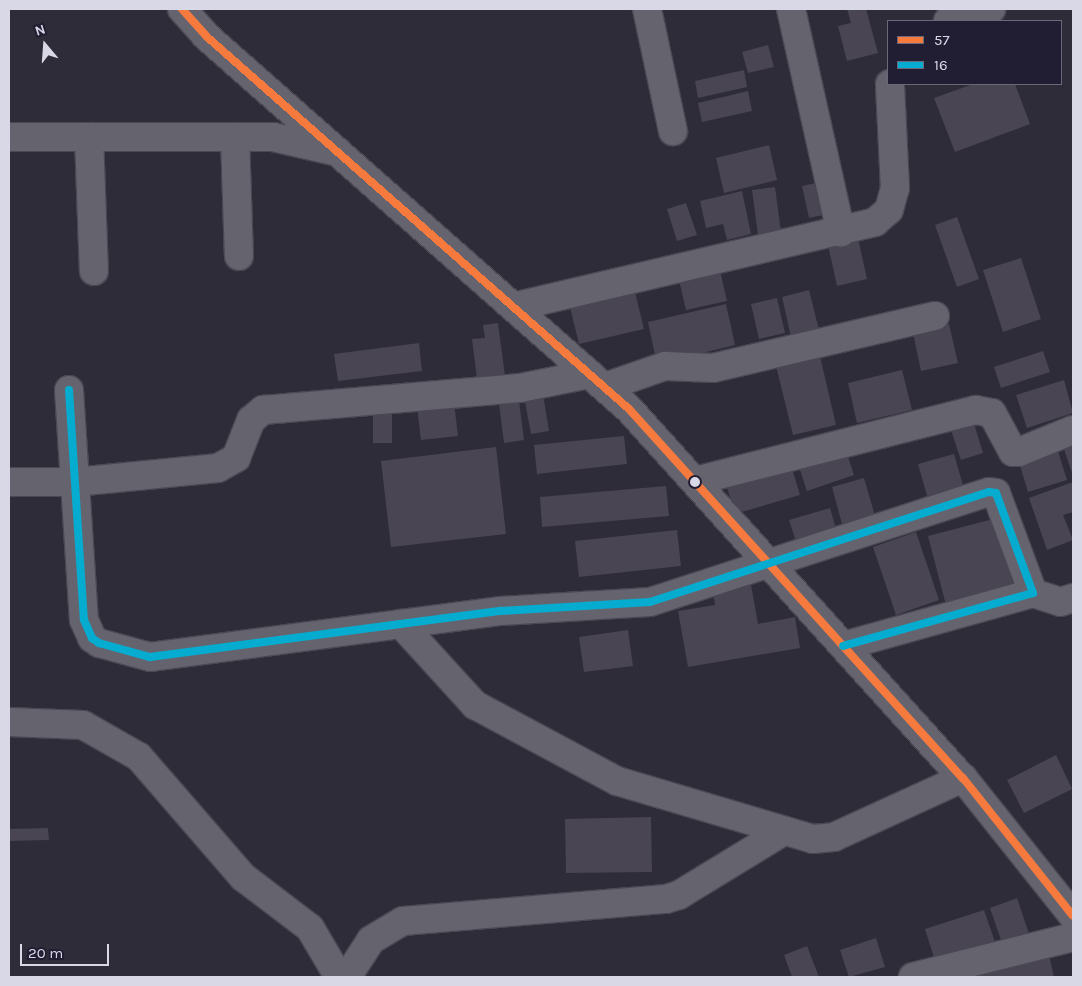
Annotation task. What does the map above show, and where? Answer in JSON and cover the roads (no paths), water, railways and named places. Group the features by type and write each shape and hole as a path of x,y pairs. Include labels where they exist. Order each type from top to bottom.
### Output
{"street":[{"path":"182,9 206,36 597,380 695,481 963,778 1073,916"},
{"path":"647,9 673,131"},
{"path":"792,9 841,232"},
{"path":"951,20 984,10"},
{"path":"513,307 841,232 876,222 889,210 895,188 890,85"},
{"path":"89,137 94,271"},
{"path":"235,137 239,256"},
{"path":"9,138 273,137 338,152"},
{"path":"9,482 75,482 228,465 242,450 251,420 263,410 597,380 666,366 713,368 935,316"},
{"path":"69,390 84,620 92,638 99,643 150,656 502,611 650,602 993,491 999,497 1032,594"},
{"path":"695,481 976,410 992,413 1013,452 1020,452 1073,430"},
{"path":"843,646 1032,594 1060,602 1073,598"},
{"path":"402,624 467,698 494,716 628,786 813,839 834,837 963,778"},
{"path":"9,722 83,726 138,757 243,877 310,928 339,977"},
{"path":"347,977 371,940 403,921 666,900 679,895 784,831"},
{"path":"913,977 1073,937"}]}
